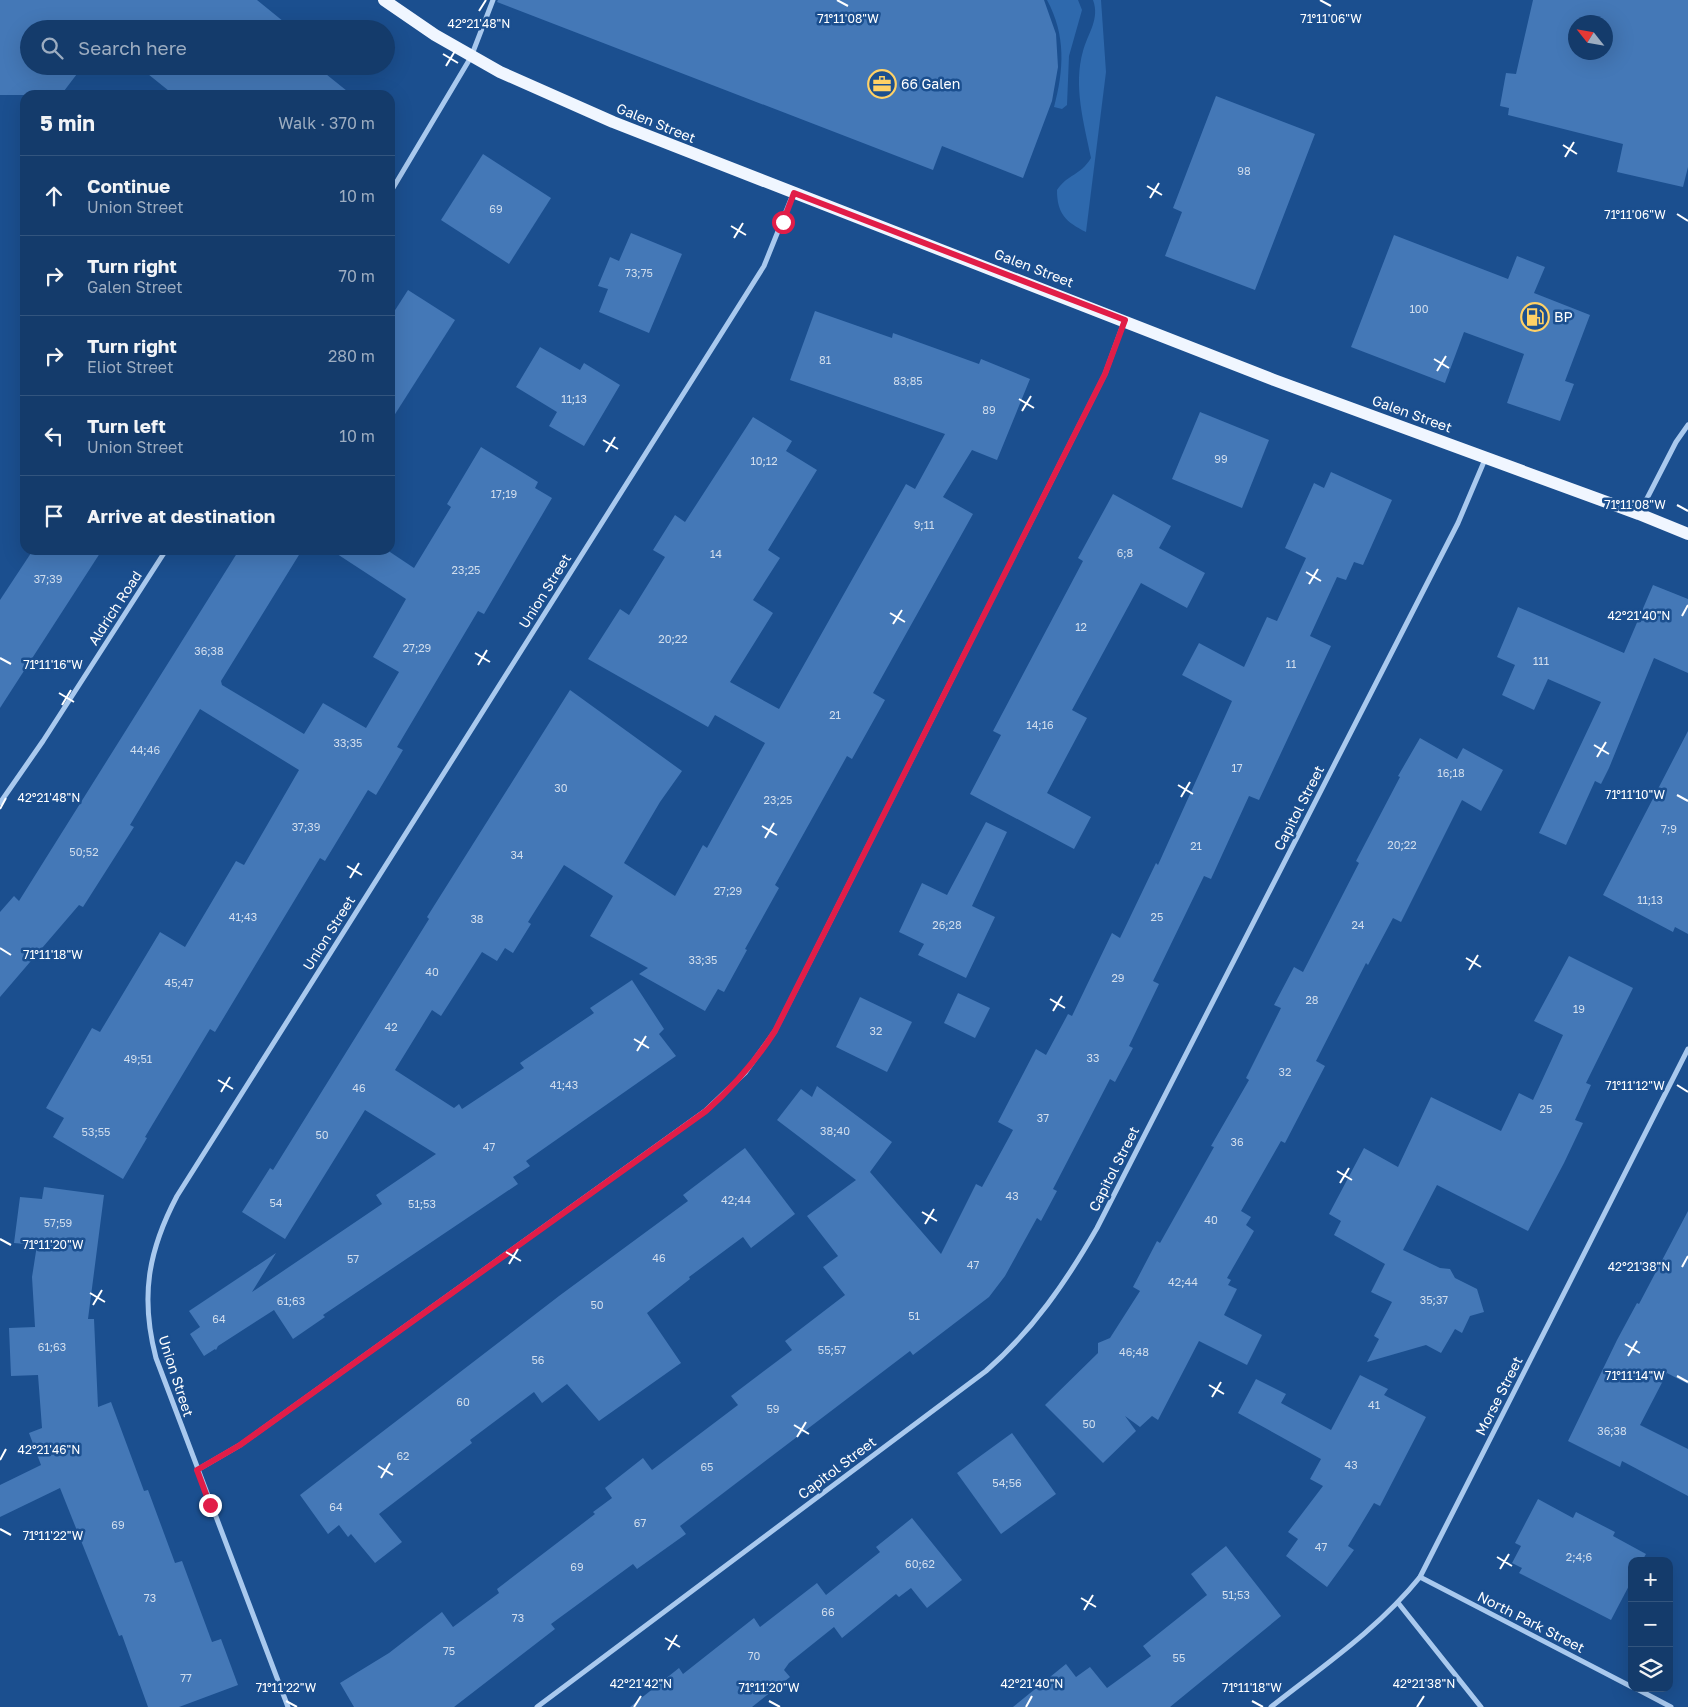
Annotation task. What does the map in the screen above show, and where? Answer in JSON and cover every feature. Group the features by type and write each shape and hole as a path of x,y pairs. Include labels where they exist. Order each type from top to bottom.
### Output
{"main road":[{"name":"Galen Street","path":"384,0 471,57 554,98 794,193 1125,320 1274,380 1486,457 1688,534"}],"street":[{"path":"395,185 471,57 493,0"},
{"name":"Union Street","path":"288,1707 156,1358 147,1316 148,1275 152,1256 166,1216 764,266 794,193"},
{"path":"197,1470 240,1445 706,1111 745,1073 775,1031 1105,374 1125,320"},
{"path":"1639,514 1676,442 1688,424"},
{"name":"Capitol Street","path":"537,1707 986,1370 1007,1352 1046,1309 1097,1228 1461,516 1486,457"},
{"name":"Aldrich Road","path":"0,803 43,741 163,555"},
{"name":"Morse Street","path":"1271,1707 1369,1630 1398,1604 1420,1577 1688,1048"},
{"name":"North Park Street","path":"1420,1577 1628,1685"},
{"path":"1398,1604 1481,1707"},
{"name":"North Park Street","path":"1641,1692 1671,1707"}],"shaded area":[{"path":"1047,0 1078,0 1082,10 1069,56 1067,105 1062,109 1054,107 1060,80 1061,53 1058,26"},
{"path":"1093,0 1101,0 1106,72 1086,232 1073,225 1064,216 1057,198 1057,190 1061,184 1083,168 1091,158 1083,118 1079,78 1083,51 1094,20 1095,7"}],"building":[{"path":"0,0 257,0 282,20 20,20 20,75 76,75 65,90 20,90 20,95 0,95"},
{"name":"66 Galen","path":"498,0 1044,0 1056,34 1058,67 1052,101 1023,178 942,146 933,170 497,2"},
{"path":"1533,0 1688,0 1688,167 1683,187 1617,172 1623,144 1508,115 1509,108 1500,106 1506,73 1516,74"},
{"path":"149,75 327,75 346,90 168,90"},
{"path":"1216,96 1315,134 1255,290 1165,256 1182,212 1173,208"},
{"path":"483,154 551,198 509,264 441,220"},
{"path":"631,233 682,254 649,333 599,312 608,289 598,286 610,257 619,261"},
{"path":"1394,235 1508,279 1517,256 1545,267 1534,293 1590,315 1565,381 1574,384 1560,421 1507,403 1524,354 1464,332 1445,383 1351,347"},
{"path":"408,290 455,320 395,414 395,310"},
{"path":"815,311 892,338 893,333 979,364 981,359 1030,379 997,460 972,450 943,497 973,514 873,693 885,700 852,759 847,756 775,885 779,888 745,949 747,950 724,992 718,989 705,1011 639,974 648,968 590,936 613,896 564,865 528,922 531,924 513,953 505,948 497,961 482,952 441,1016 432,1010 395,1070 454,1108 459,1104 462,1109 524,1068 520,1063 594,1013 590,1008 632,980 664,1029 659,1034 676,1056 526,1161 530,1166 513,1177 518,1184 323,1315 325,1317 293,1339 274,1310 218,1346 216,1350 204,1356 190,1334 200,1327 189,1311 276,1253 252,1292 382,1204 376,1195 436,1154 365,1110 285,1239 242,1212 270,1168 273,1170 429,919 427,917 570,690 682,771 660,802 624,863 675,896 703,845 707,848 765,743 715,715 708,727 588,659 620,609 629,615 665,557 653,550 675,515 685,522 753,417 792,441 786,451 817,470 768,550 780,558 753,600 773,613 730,682 779,709 906,484 915,489 945,434 790,380"},
{"path":"540,347 580,370 584,363 620,385 584,446 549,426 557,412 516,387"},
{"path":"1200,412 1269,440 1242,508 1172,479"},
{"path":"481,447 538,482 535,488 552,498 484,614 478,611 397,747 403,750 376,795 368,790 325,861 320,858 215,1032 210,1029 145,1137 147,1138 123,1179 53,1137 64,1118 46,1108 92,1028 100,1032 160,932 185,947 236,861 244,865 299,770 200,709 130,825 134,827 83,907 79,905 0,997 0,912 14,896 19,901 236,555 299,555 221,681 222,685 304,734 323,703 366,728 399,672 373,657 406,599 339,555 394,555 414,568 451,507 447,504"},
{"path":"1331,472 1392,500 1363,565 1354,562 1346,580 1337,577 1310,636 1331,646 1259,800 1249,796 1211,879 1204,876 1153,981 1159,984 1129,1046 1133,1048 1115,1082 1110,1079 1053,1189 1057,1191 1041,1221 1037,1218 1005,1276 989,1297 913,1355 910,1351 680,1526 686,1534 637,1569 633,1564 551,1624 555,1629 454,1707 354,1707 340,1683 389,1653 442,1612 453,1627 499,1593 497,1589 595,1514 593,1512 612,1498 605,1488 643,1458 652,1470 738,1405 731,1396 792,1350 785,1341 845,1295 823,1267 838,1256 807,1216 856,1180 777,1120 801,1089 812,1097 817,1086 892,1142 870,1172 941,1254 976,1184 982,1187 1013,1130 998,1122 1036,1049 1046,1055 1068,1014 1072,1016 1112,933 1120,938 1156,863 1158,865 1232,701 1182,675 1199,643 1244,667 1267,617 1277,621 1306,558 1285,548 1314,483 1324,488"},
{"path":"1113,494 1171,526 1159,548 1205,573 1187,608 1141,583 1072,710 1087,718 1047,793 1091,817 1074,849 970,794 1001,735 993,731 1083,561 1078,558"},
{"path":"30,555 99,555 0,708 0,600"},
{"path":"1653,585 1688,599 1688,673 1654,658 1609,768 1601,784 1595,781 1566,845 1539,833 1601,702 1548,679 1534,710 1502,695 1515,665 1497,657 1518,607 1624,653"},
{"path":"1688,731 1688,934 1675,927 1673,932 1603,895"},
{"path":"1420,738 1457,759 1463,748 1503,770 1481,811 1462,800 1401,922 1393,918 1368,965 1366,963 1316,1061 1325,1066 1285,1143 1281,1141 1241,1211 1251,1217 1246,1225 1254,1231 1227,1278 1231,1280 1228,1285 1237,1289 1224,1315 1262,1335 1247,1365 1199,1341 1158,1420 1152,1416 1140,1427 1125,1416 1136,1431 1103,1463 1045,1405 1098,1353 1098,1343 1110,1338 1140,1291 1133,1287 1157,1241 1160,1243 1214,1147 1211,1146 1249,1080 1246,1078 1281,1008 1274,1005 1294,967 1303,972 1359,863 1356,861 1400,777 1398,776"},
{"path":"986,822 1007,832 972,906 995,917 966,978 918,955 924,944 899,932 922,883 947,895"},
{"path":"1569,956 1633,988 1586,1083 1591,1085 1575,1120 1583,1123 1564,1163 1528,1231 1437,1185 1403,1250 1440,1268 1450,1269 1455,1278 1477,1289 1484,1312 1470,1316 1462,1333 1455,1329 1441,1353 1426,1345 1367,1362 1379,1339 1374,1336 1392,1302 1371,1292 1385,1264 1334,1235 1341,1221 1329,1214 1364,1148 1398,1167 1431,1097 1501,1131 1519,1093 1533,1100 1563,1035 1534,1021"},
{"path":"958,993 990,1008 975,1038 944,1023"},
{"path":"860,997 912,1022 887,1072 836,1047"},
{"path":"745,1148 795,1214 751,1248 743,1237 689,1277 690,1279 647,1313 681,1363 599,1421 567,1384 542,1403 534,1392 470,1440 472,1443 379,1514 402,1542 375,1563 351,1534 348,1537 339,1525 328,1534 300,1495 559,1296 688,1201 683,1195"},
{"path":"44,1187 104,1195 88,1319 94,1319 98,1407 111,1402 144,1491 148,1490 175,1563 182,1561 212,1642 221,1639 238,1685 179,1707 148,1707 122,1635 119,1636 60,1488 0,1517 0,1485 41,1465 29,1433 42,1428 38,1375 11,1376 9,1328 35,1327 32,1277 37,1245 14,1243 20,1197 42,1199"},
{"path":"1688,1211 1688,1384 1667,1373 1640,1425 1688,1449 1688,1496 1622,1461 1620,1467 1568,1441 1617,1340 1637,1303 1639,1304"},
{"path":"1360,1375 1388,1389 1384,1395 1426,1417 1380,1506 1374,1503 1348,1546 1354,1550 1327,1587 1286,1556 1298,1539 1288,1532 1323,1486 1310,1479 1321,1459 1238,1413 1256,1379 1286,1394 1281,1403 1331,1430"},
{"path":"1012,1433 1056,1494 1001,1534 957,1473"},
{"path":"1538,1499 1573,1518 1576,1512 1615,1532 1613,1536 1646,1554 1644,1557 1628,1557 1628,1588 1611,1620 1519,1573 1522,1568 1512,1563 1521,1546 1515,1543"},
{"path":"912,1518 962,1580 927,1608 911,1588 899,1597 896,1594 842,1638 834,1627 789,1663 784,1670 790,1677 752,1707 630,1707 679,1668 683,1674 754,1618 760,1627 817,1583 826,1595 880,1552 876,1547"},
{"path":"1226,1546 1281,1616 1170,1707 1013,1707 1066,1664 1076,1677 1090,1667 1107,1688 1151,1656 1143,1646 1207,1595 1191,1574"}],"place":[{"name":"66 Galen","path":"882,84"},
{"name":"BP","path":"1535,317"}],"route":[{"path":"210,1505 197,1470 240,1445 706,1111 745,1073 775,1031 1105,374 1125,320 794,193 783,222"}]}
